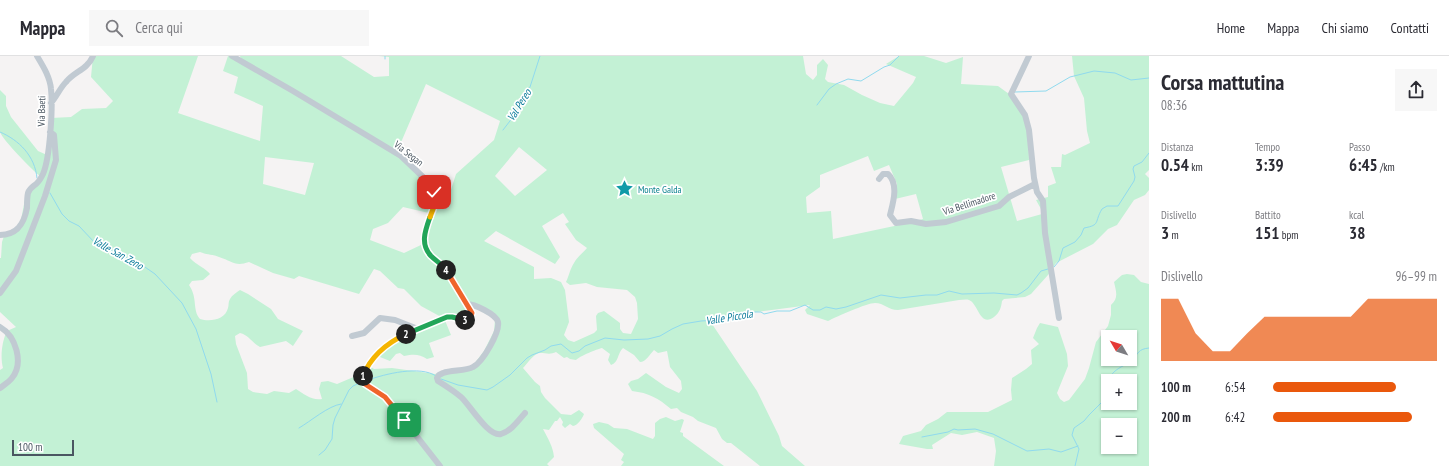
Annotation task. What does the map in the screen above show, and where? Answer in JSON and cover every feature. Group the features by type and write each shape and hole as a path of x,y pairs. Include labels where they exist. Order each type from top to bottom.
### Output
{"street":[{"name":"Via Baeti","path":"0,293 16,270 38,214 56,160 54,135 50,132 51,88 46,72 36,56"},
{"path":"51,103 64,84 75,73 86,67 93,56"},
{"name":"Via Segan","path":"232,56 401,156 423,177 434,192 435,204 424,237 426,248 430,255 444,267 467,304"},
{"path":"1029,56 1011,94 1025,115 1027,123 1035,184 1037,192 1043,201 1045,233 1059,318"},
{"path":"0,235 8,235 15,232 20,226 26,210 30,188 38,182 44,172 50,132"},
{"name":"Via Bellimadore","path":"879,179 883,174 888,174 892,178 894,188 890,215 896,223 910,221 926,224 946,222 999,206 1009,197 1035,184"},
{"path":"440,466 390,402 379,392 365,384 363,376 378,352 389,343 418,328 447,317 464,320 470,319 472,313 467,304"},
{"path":"467,304 472,304 495,316 498,320 498,325 488,350 474,366 443,373 437,378 438,381 461,396 480,420 496,434 500,434 508,430 525,413"},
{"path":"352,336 364,333 380,318 395,320 418,328"},
{"path":"0,327 6,331 18,354 17,367 12,379 0,388"}],"green space":[{"path":"93,56 198,56 178,113 260,141 263,106 234,93 238,77 223,71 228,56 241,59 240,56 341,56 374,77 389,76 389,57 379,56 803,56 806,74 813,80 817,75 817,65 823,59 828,65 825,79 828,82 844,85 880,103 894,106 913,83 916,77 886,64 899,56 924,56 946,63 963,57 961,84 998,86 1016,99 1028,118 1029,160 1001,167 1017,221 1042,214 1036,200 1048,197 1048,186 1056,183 1051,167 1061,167 1062,154 1065,155 1090,143 1087,131 1084,98 1074,76 1072,56 1149,56 1149,170 1145,174 1149,178 1149,190 1145,195 1134,200 1117,225 1108,229 1093,244 1056,263 1048,275 1031,294 1025,297 1004,299 998,313 989,320 982,317 969,300 959,300 898,310 875,303 865,305 828,321 807,314 805,310 810,305 748,313 710,321 757,391 779,436 782,446 805,466 760,466 731,443 727,443 722,439 716,428 698,421 681,412 677,408 671,409 653,397 632,391 628,384 646,373 666,387 679,393 682,389 681,381 670,367 667,351 658,353 654,350 646,359 640,362 634,355 623,348 617,360 611,365 608,360 610,354 602,348 576,360 567,357 564,358 556,352 550,354 538,353 523,368 540,386 541,392 545,398 561,414 571,415 579,410 584,414 580,422 573,426 570,424 565,428 562,425 563,422 560,417 557,421 555,421 549,430 543,429 553,449 554,457 547,464 549,466 0,466 0,370 3,368 2,349 7,331 16,327 0,312 0,258 2,242 5,233 14,231 21,220 25,199 40,176 12,148 0,132 0,90 6,96 6,106 11,117 38,151 47,155 51,118 71,117 82,109 106,108 113,101 91,77","holes":["426,84 500,121 494,140 456,174 450,193 435,197 419,172 396,154","519,147 547,170 515,196 495,176","868,156 874,171 889,165 897,184 895,199 916,194 923,219 833,239 831,211 807,213 806,197 820,187 820,175","265,157 314,163 305,195 263,184","403,207 433,214 423,244 404,253 370,240 373,229 388,223","563,213 569,222 565,224 576,240 587,248 575,261 566,282 570,285 586,283 597,287 627,290 635,297 637,303 638,319 631,334 623,333 620,329 620,323 604,311 598,313 596,316 597,330 594,333 574,342 568,340 564,335 569,322 565,290 561,282 551,278 534,279 534,267 484,241 496,231 555,264 560,257 542,226","200,252 237,264 249,262 273,273 294,279 299,276 359,294 374,269 380,271 398,288 404,289 421,306 443,318 388,344 375,355 390,361 396,354 400,353 404,356 416,355 427,359 434,357 429,343 451,335 444,318 470,318 469,304 488,312 495,320 494,331 484,351 474,364 466,368 451,369 435,374 392,368 374,369 368,365 363,373 337,384 328,381 321,382 319,389 322,399 311,398 296,389 289,393 274,391 267,394 253,392 248,389 247,373 236,344 235,336 240,333 243,334 260,347 286,341 293,346 303,331 278,319 271,309 240,290 231,298 226,312 220,318 212,320 200,319 196,312 192,290 189,285 192,281 203,280 210,274 190,258 192,254"]},
{"path":"1127,274 1134,275 1141,282 1149,284 1149,466 994,466 996,451 994,438 977,432 962,435 951,433 932,445 933,449 899,444 903,436 921,431 926,425 938,419 947,412 988,412 1012,400 1012,378 1032,364 1031,350 1039,344 1033,338 1040,323 1058,327 1067,354 1068,366 1057,393 1060,399 1064,402 1069,400 1085,379 1096,342 1101,335 1101,366 1137,366 1137,330 1105,330 1108,326 1111,315 1111,305 1116,297 1114,282 1122,275"},
{"path":"666,417 675,421 682,419 684,420 680,432 683,433 683,436 724,466 621,466 624,462 621,460 624,454 594,428 593,424 599,422 608,424 614,428 627,429 653,439 655,436 655,423"}],"waterway":[{"name":"Val Pereo","path":"503,130 513,117 530,87 540,56"},
{"path":"817,105 829,89 836,84 848,79 861,81 890,65 899,56"},
{"path":"1015,92 1046,91 1070,77 1094,71 1115,73 1131,80 1149,78"},
{"name":"Valle San Zeno","path":"0,132 14,139 25,150 33,163 37,178"},
{"name":"Valle Piccola","path":"1054,267 1059,261 1063,248 1075,242 1081,235 1084,228 1093,226 1102,209 1107,206 1118,206 1134,181 1134,166 1142,162 1149,153"},
{"name":"Valle San Zeno","path":"50,193 62,214 69,221 79,226 95,243 142,265 155,274 182,303 196,329 211,374 217,402"},
{"name":"Valle Piccola","path":"441,379 458,385 487,390 510,375 527,358 551,346 561,344 572,353 605,338 624,340 648,339 660,336 683,324 717,320 746,312 761,312 764,314 777,311 790,311 805,305 813,310 820,310 826,307 836,309 881,295 900,298 937,295 949,291 962,294 994,293 1017,295 1028,288 1041,271 1048,269"},
{"path":"1112,374 1132,360 1141,350 1149,348"},
{"name":"Valle Piccola","path":"368,380 393,373 412,371 421,371 436,376"},
{"name":"Valle Piccola","path":"319,455 325,450 332,439 335,418 349,390 353,386 362,382"},
{"path":"1075,466 1079,449 1072,435 1074,428 1084,421 1101,403"},
{"path":"299,428 325,411 341,404"},
{"path":"922,437 948,432 954,429 975,429 993,434 1027,451 1049,449 1061,452 1078,446"}],"place":[{"name":"Monte Galda","path":"625,189"}],"route":[{"path":"404,420 385,397 365,384 363,380 365,370 378,352 389,343 402,336 432,322 447,317 467,320 472,316 472,313 444,267 430,255 426,248 424,237 425,230 435,204 434,192"}]}
